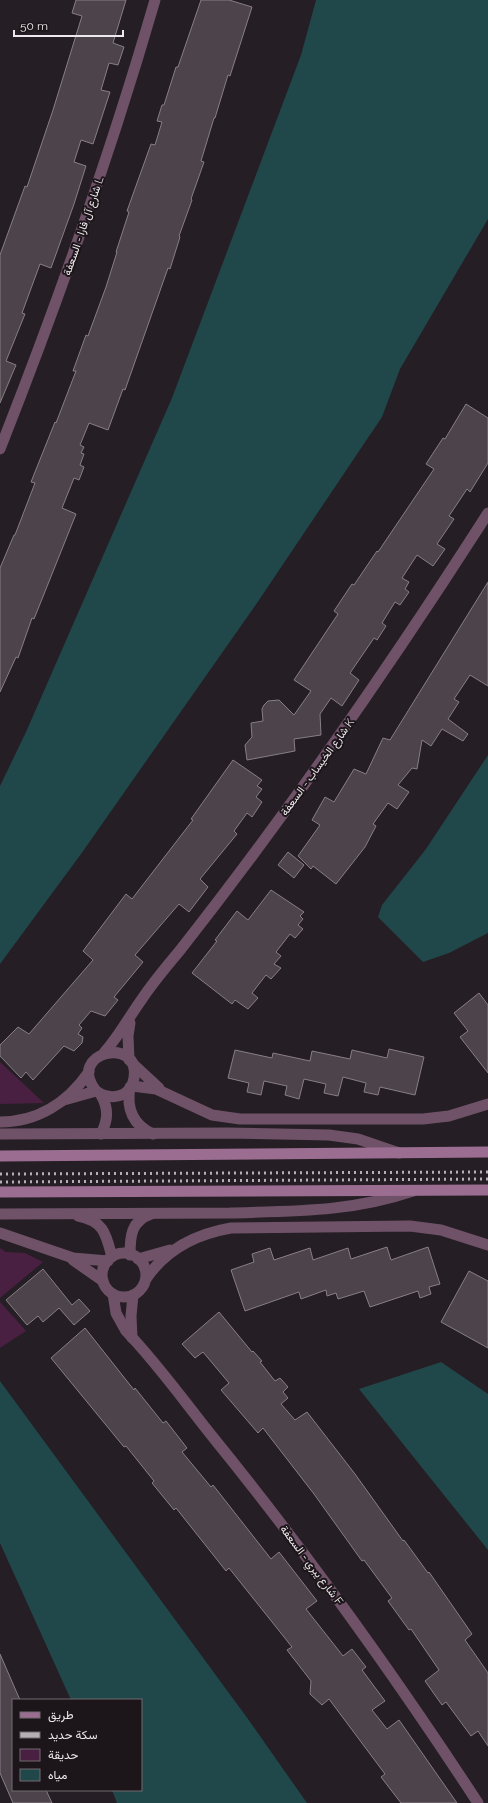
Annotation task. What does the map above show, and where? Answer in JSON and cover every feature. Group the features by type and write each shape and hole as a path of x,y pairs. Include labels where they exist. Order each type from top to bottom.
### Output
{"main road":[{"path":"0,1156 488,1152"},
{"path":"0,1192 488,1190"}],"street":[{"name":"شارع آل فارا - السعفة L","path":"0,449 59,294 90,205 155,0"},
{"name":"شارع الخيساب - السعفة K","path":"104,1053 120,1034 149,989 262,842 321,762 378,680 488,513"},
{"name":"شارع الخيساب - السعفة K","path":"130,1062 128,1036 133,1013"},
{"path":"0,1122 20,1121 51,1109 64,1100 78,1087 89,1072 94,1060 104,1053 118,1053 164,1091"},
{"path":"130,1062 135,1075 128,1104 134,1119 142,1128 153,1134"},
{"path":"89,1072 89,1079 99,1093 107,1110 107,1119 100,1134"},
{"path":"64,1100 99,1093 108,1097 120,1096 131,1087 148,1086 164,1091 212,1115 240,1119 423,1119 449,1116 488,1104"},
{"path":"0,1134 329,1135 365,1141 400,1153"},
{"path":"0,1214 151,1214 331,1210 374,1203 417,1190"},
{"path":"67,1214 85,1217 98,1223 106,1234 110,1259 103,1270 103,1281"},
{"path":"146,1279 145,1268 134,1256 130,1238 133,1227 141,1219 151,1214"},
{"path":"0,1233 84,1260 110,1259 124,1254 134,1256 159,1254 210,1232 231,1228 425,1227 441,1230 488,1245"},
{"path":"62,1254 103,1281 108,1290 120,1297 133,1295 144,1286 146,1279 160,1260 179,1246"},
{"name":"شارع يبري - السعفة F","path":"113,1294 114,1304 120,1322 241,1471 302,1552 406,1696 478,1803"},
{"path":"132,1338 131,1316 133,1295"}],"green space":[{"path":"0,1062 44,1103 0,1104"},
{"path":"0,1248 6,1252 25,1253 43,1262 0,1298"},
{"path":"0,1302 26,1331 0,1348"}],"water":[{"path":"316,0 488,0 488,219 400,369 382,417 257,603 81,854 0,964 0,786 26,732 172,398 301,55"},
{"path":"488,755 488,933 449,953 423,962 378,917 382,905 426,849"},
{"path":"441,1362 488,1394 488,1550 359,1389"},
{"path":"0,1381 248,1719 307,1803 117,1803 112,1791 142,1791 142,1699 71,1699 0,1543"}],"building":[{"path":"76,0 126,0 113,43 124,47 118,65 109,63 101,90 110,92 93,144 81,140 74,162 86,166 51,268 40,264 22,313 25,314 6,361 16,365 0,403 0,255 25,186 27,187 82,16 72,13"},
{"path":"201,0 229,0 252,7 230,76 228,75 214,118 201,161 204,162 179,236 180,237 170,269 168,268 125,390 123,389 108,430 89,423 80,445 84,447 81,453 84,454 80,465 84,467 79,480 74,478 62,508 76,514 34,619 32,618 18,658 16,657 0,692 0,568 15,535 35,483 31,482 76,371 73,371 106,287 129,212 127,211 151,144 155,145 162,122 157,121 162,105 164,105 176,67 178,67"},
{"path":"466,404 488,418 488,463 470,492 467,489 449,516 454,519 437,544 445,549 433,566 417,555 402,578 409,582 405,589 409,592 400,605 395,602 382,623 386,626 377,640 374,638 350,673 359,680 342,706 331,698 320,714 321,735 294,739 295,751 247,760 245,745 252,737 251,723 263,721 262,709 264,705 268,701 279,700 294,715 311,691 294,680 338,614 334,611 352,584 354,585 377,551 378,552 434,469 426,464 443,438 445,439"},
{"path":"488,582 488,686 470,675 454,699 459,702 448,719 468,734 463,741 442,729 431,746 422,740 417,769 412,768 398,785 409,792 397,809 388,803 373,824 376,826 365,847 336,884 313,866 311,869 298,856 320,825 312,820 325,797 334,802 354,769 366,774 383,738 390,740"},
{"path":"233,760 262,780 257,786 262,789 256,797 262,802 252,817 247,813 234,831 237,834 200,879 208,887 189,912 179,904 135,955 143,962 114,997 118,1000 105,1016 91,1011 79,1025 82,1028 78,1034 83,1037 82,1043 74,1051 64,1046 33,1080 26,1072 21,1078 0,1056 0,1045 18,1027 29,1034 93,960 83,951 126,894 132,899 193,820 191,819"},
{"path":"288,852 304,865 294,878 278,865"},
{"path":"271,890 304,912 300,916 303,919 298,925 303,929 295,938 290,934 276,952 281,956 274,964 281,968 271,979 266,975 252,993 258,998 248,1009 235,1000 232,1004 192,973 217,941 215,940 237,911 248,920"},
{"path":"479,993 488,1005 488,1073 460,1037 468,1031 454,1013"},
{"path":"389,1049 424,1057 415,1095 380,1087 378,1095 364,1092 366,1083 343,1077 338,1096 324,1093 326,1084 304,1079 299,1099 285,1095 287,1086 264,1081 261,1095 247,1092 249,1083 228,1078 235,1050 272,1058 273,1053 310,1061 312,1051 350,1059 352,1050 387,1058"},
{"path":"387,1247 391,1260 428,1247 440,1284 429,1287 431,1294 420,1298 418,1291 370,1307 364,1291 338,1299 336,1293 327,1296 326,1290 301,1299 299,1292 245,1311 231,1270 254,1262 252,1254 270,1248 274,1260 310,1248 313,1260 348,1248 351,1259"},
{"path":"43,1269 72,1305 79,1299 90,1311 74,1325 59,1308 43,1322 38,1316 27,1325 6,1300"},
{"path":"469,1271 488,1281 488,1348 441,1322"},
{"path":"219,1312 252,1352 253,1351 262,1361 260,1362 275,1381 280,1378 288,1387 283,1392 288,1398 281,1404 295,1420 307,1412 355,1474 403,1541 404,1540 428,1573 429,1572 472,1634 465,1640 488,1673 488,1746 478,1731 471,1736 446,1702 442,1705 425,1681 439,1670 411,1629 409,1630 388,1601 392,1598 364,1560 362,1561 314,1494 263,1428 258,1433 221,1390 229,1383 203,1352 195,1358 182,1344"},
{"path":"85,1328 134,1390 135,1388 163,1423 166,1421 187,1448 182,1452 211,1487 213,1485 271,1559 279,1552 317,1601 306,1609 343,1656 352,1649 366,1667 362,1670 385,1701 372,1710 387,1729 399,1720 457,1803 401,1803 381,1777 385,1774 329,1699 322,1705 310,1694 311,1681 287,1650 292,1647 229,1568 226,1571 176,1508 174,1510 152,1483 154,1481 126,1446 124,1447 51,1358"},
{"path":"0,1654 20,1699 12,1699 12,1791 46,1791 52,1803 13,1803 0,1773"}],"railway":[{"path":"0,1174 488,1172"},
{"path":"0,1182 488,1179"}]}
